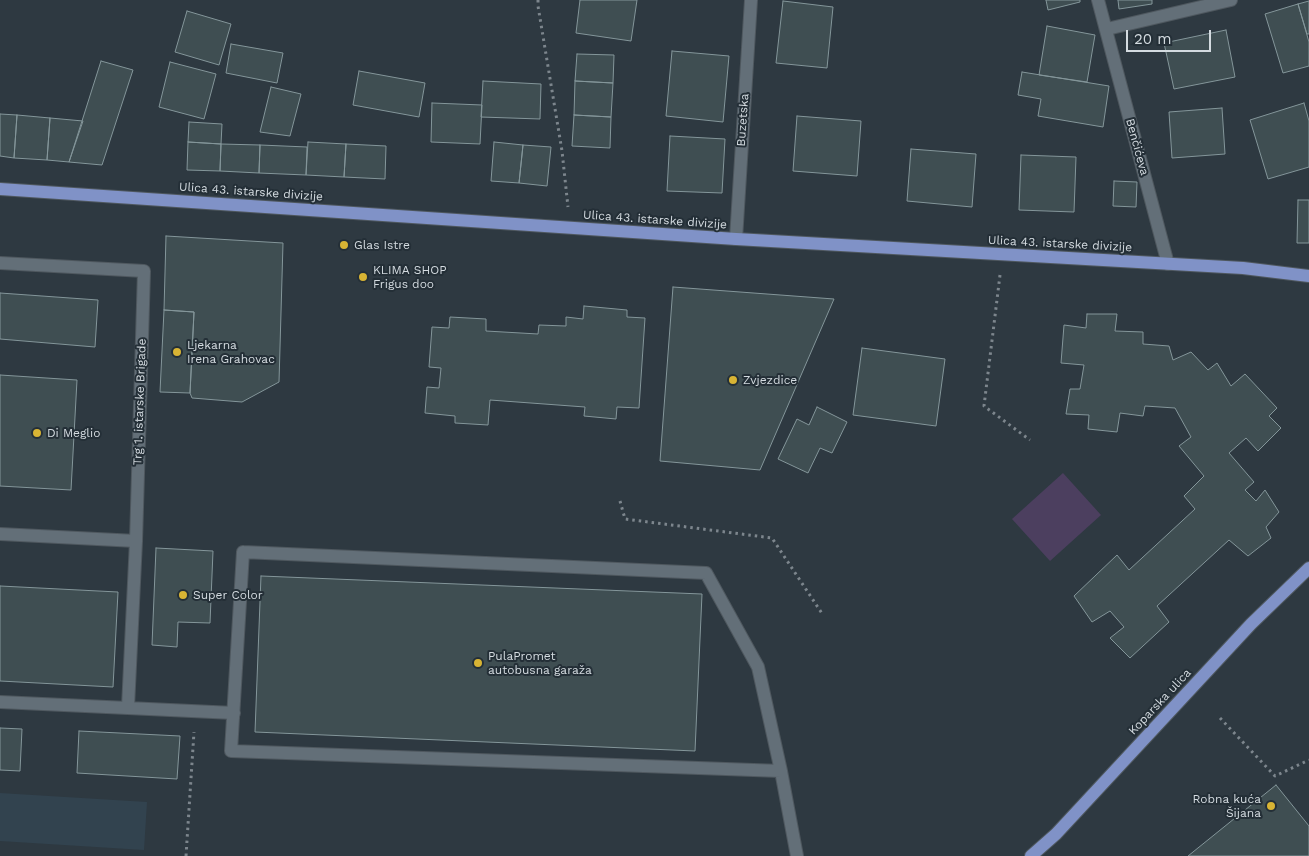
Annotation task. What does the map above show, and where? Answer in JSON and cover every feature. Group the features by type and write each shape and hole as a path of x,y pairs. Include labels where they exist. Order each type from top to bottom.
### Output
{"main road":[{"name":"Ulica 43. istarske divizije","path":"0,189 736,239 1243,268 1309,276"},
{"name":"Koparska ulica","path":"1032,856 1056,834 1251,624 1309,568"}],"street":[{"name":"Buzetska","path":"736,239 751,0"},
{"name":"Benčićeva","path":"1098,0 1168,264"},
{"path":"1107,29 1231,0"},
{"name":"Trg 1. istarske Brigade","path":"0,262 144,272 136,541"},
{"path":"0,534 136,541 128,707"},
{"path":"781,771 231,751 244,552 706,573 758,667 781,771 797,856"},
{"path":"0,702 234,713"}],"path":[{"path":"538,0 562,151 570,228"},
{"path":"1003,255 984,406 1030,440"},
{"path":"620,500 625,519 772,538 823,615"},
{"path":"186,856 195,711"},
{"path":"1220,718 1275,776 1309,760"}],"shaded area":[{"path":"1063,473 1101,515 1050,561 1012,519"},
{"path":"0,793 147,802 144,850 0,841"}],"building":[{"path":"580,0 637,0 631,41 576,33"},
{"path":"1046,0 1080,0 1080,2 1048,10"},
{"path":"1118,0 1152,0 1152,4 1119,9"},
{"path":"783,1 833,7 827,68 776,63"},
{"path":"1309,1 1309,34 1307,34 1298,4"},
{"path":"1298,4 1309,42 1309,66 1283,73 1265,14"},
{"path":"187,11 231,24 219,65 175,52"},
{"path":"1047,26 1095,35 1087,82 1039,75"},
{"path":"1226,30 1235,77 1174,89 1164,43"},
{"path":"231,44 283,53 277,83 226,73"},
{"path":"672,51 729,56 723,122 666,116"},
{"path":"577,54 614,55 613,83 575,81"},
{"path":"101,61 133,70 102,165 69,162"},
{"path":"170,62 216,74 204,119 159,107"},
{"path":"359,71 425,83 419,117 353,105"},
{"path":"1022,72 1109,86 1103,127 1038,116 1041,99 1018,95"},
{"path":"483,81 541,84 540,119 481,117"},
{"path":"575,81 613,83 611,117 574,115"},
{"path":"271,87 301,94 290,136 260,132"},
{"path":"432,103 482,105 480,144 431,142"},
{"path":"1304,103 1309,121 1309,167 1268,179 1250,120"},
{"path":"1222,108 1225,154 1172,158 1169,112"},
{"path":"0,114 17,115 14,158 0,156"},
{"path":"17,115 50,118 47,160 14,158"},
{"path":"574,115 611,117 610,148 572,146"},
{"path":"797,116 861,121 857,176 793,171"},
{"path":"50,118 83,121 69,162 47,160"},
{"path":"189,122 222,124 221,144 188,142"},
{"path":"670,136 725,139 722,193 667,191"},
{"path":"188,142 221,144 220,171 187,170"},
{"path":"308,142 346,144 344,177 306,175"},
{"path":"494,142 523,145 519,183 491,181"},
{"path":"221,144 260,145 259,173 220,171"},
{"path":"346,144 386,146 385,179 344,177"},
{"path":"260,145 307,147 306,175 259,173"},
{"path":"523,145 551,147 547,186 519,183"},
{"path":"911,149 976,154 972,207 907,201"},
{"path":"1021,155 1076,157 1074,212 1019,210"},
{"path":"1114,181 1137,182 1136,207 1113,206"},
{"path":"1298,200 1309,200 1309,243 1297,243"},
{"path":"166,236 283,243 279,382 242,402 192,398 190,393 194,312 164,310"},
{"name":"Zvjezdice","path":"673,287 834,299 760,470 660,461"},
{"path":"0,293 98,300 95,347 0,339"},
{"path":"584,306 627,310 627,317 645,318 639,408 617,407 616,419 584,416 585,407 490,400 488,425 455,423 455,416 425,413 427,387 439,388 441,368 429,367 432,327 449,328 450,317 486,319 486,331 538,334 539,325 566,326 566,317 583,319"},
{"name":"Ljekarna Irena Grahovac","path":"164,310 194,312 190,393 160,392"},
{"path":"1087,314 1117,314 1115,331 1143,332 1143,344 1169,346 1173,360 1191,352 1208,370 1217,363 1231,386 1245,374 1277,408 1269,416 1281,428 1258,451 1246,438 1229,453 1254,482 1245,490 1256,501 1265,490 1279,512 1266,527 1271,538 1248,556 1229,540 1157,606 1169,622 1130,658 1110,638 1124,627 1110,611 1092,622 1074,596 1117,555 1129,570 1195,509 1184,496 1204,476 1179,446 1191,437 1175,408 1145,406 1143,416 1120,413 1117,432 1088,429 1089,415 1066,414 1070,389 1080,389 1084,365 1061,363 1064,325 1086,328"},
{"path":"862,348 945,359 936,426 853,415"},
{"name":"Di Meglio","path":"0,375 77,380 71,490 0,486"},
{"path":"817,407 847,422 832,453 820,448 808,473 778,459 797,419 809,425"},
{"name":"Super Color","path":"156,548 213,551 210,623 178,622 177,647 152,645"},
{"name":"PulaPromet autobusna garaža","path":"261,576 702,594 695,751 255,732"},
{"path":"0,586 118,592 113,687 0,681"},
{"path":"0,728 22,729 20,771 0,770"},
{"path":"79,731 180,736 177,779 77,773"},
{"name":"Robna kuća Šijana","path":"1276,785 1309,826 1309,856 1188,856"}],"place":[{"name":"Glas Istre","path":"344,245"},
{"name":"KLIMA SHOP Frigus doo","path":"363,277"},
{"name":"Ljekarna Irena Grahovac","path":"177,352"},
{"name":"Zvjezdice","path":"733,380"},
{"name":"Di Meglio","path":"37,433"},
{"name":"Super Color","path":"183,595"},
{"name":"PulaPromet autobusna garaža","path":"478,663"},
{"name":"Robna kuća Šijana","path":"1271,806"}]}
